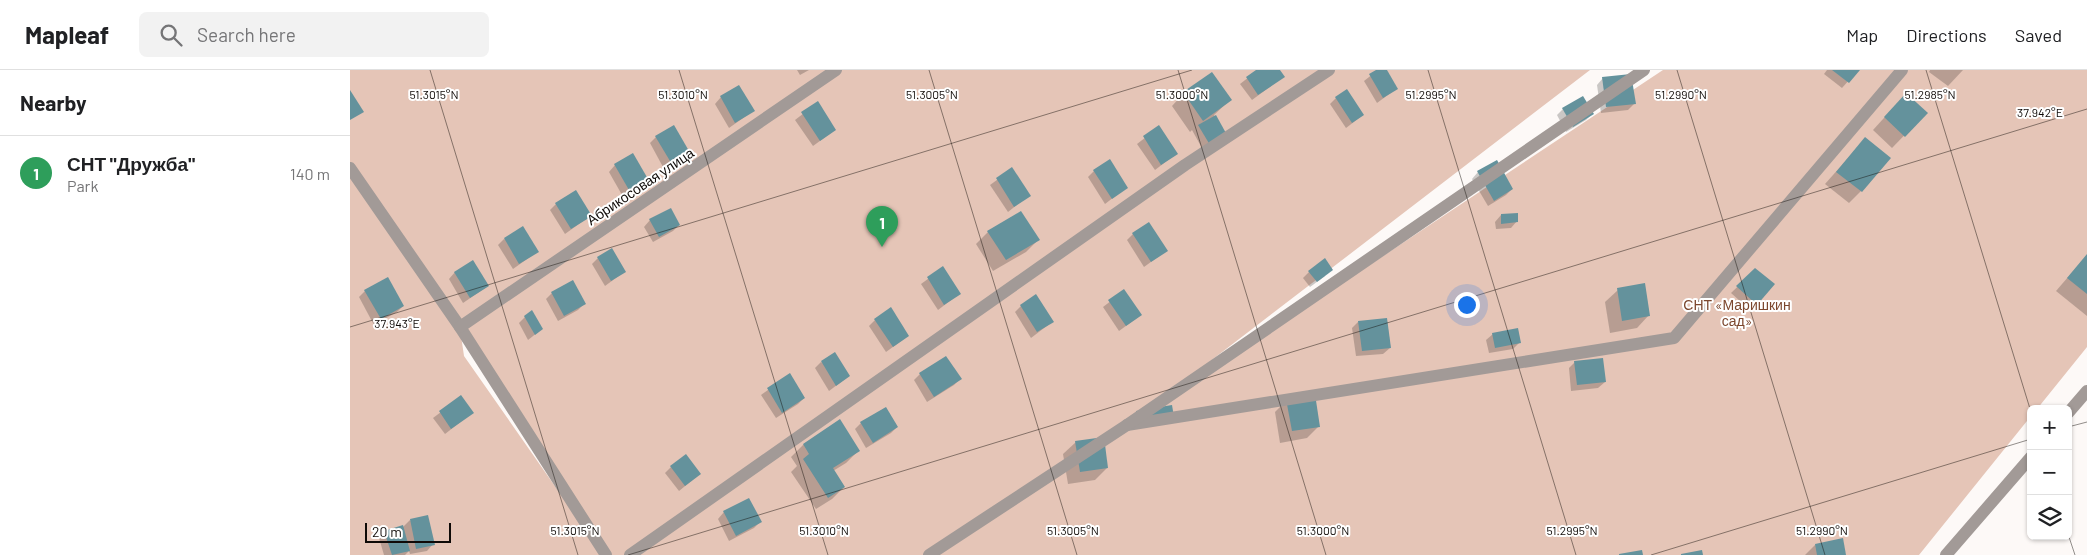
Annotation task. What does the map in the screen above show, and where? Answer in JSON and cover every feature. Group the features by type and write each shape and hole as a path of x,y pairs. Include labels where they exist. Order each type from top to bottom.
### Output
{"street":[{"name":"Абрикосовая улица","path":"460,327 836,70"},
{"path":"630,555 1177,171 1329,70"},
{"path":"929,555 1128,425 1644,70"},
{"path":"1128,425 1674,338 1902,70"},
{"path":"350,168 460,327 606,555"},
{"path":"2072,408 2087,391"},
{"path":"1946,555 2027,462"}],"green space":[{"path":"350,70 1590,70 1127,425 929,555 606,555 460,329 464,356 603,555 350,555"},
{"name":"СНТ «Маришкин сад»","path":"1663,70 2087,70 2087,347 2040,405 2027,405 2027,421 1919,555 933,555"}],"building":[{"path":"1256,70 1280,70 1285,77 1258,95 1246,77"},
{"path":"1376,70 1387,70 1398,89 1383,98 1369,74"},
{"path":"1832,70 1860,70 1849,83"},
{"path":"1212,72 1232,100 1203,121 1183,92"},
{"path":"1631,74 1636,104 1606,107 1602,77"},
{"path":"739,85 755,111 735,123 720,96"},
{"path":"1347,89 1364,115 1352,123 1335,97"},
{"path":"350,90 364,112 350,120"},
{"path":"1906,93 1928,113 1905,137 1884,117"},
{"path":"1583,96 1594,114 1573,127 1562,108"},
{"path":"818,101 836,130 820,141 801,112"},
{"path":"1216,115 1227,135 1210,145 1198,125"},
{"path":"674,125 689,151 670,161 655,136"},
{"path":"1159,125 1178,154 1161,165 1143,136"},
{"path":"1865,137 1891,158 1862,192 1836,172"},
{"path":"633,153 648,179 629,190 614,164"},
{"path":"1110,159 1128,188 1112,199 1093,170"},
{"path":"1497,160 1513,189 1494,201 1477,171"},
{"path":"1012,167 1031,196 1014,207 996,178"},
{"path":"576,190 592,216 571,229 555,203"},
{"path":"671,208 680,225 659,237 649,219"},
{"path":"1021,211 1040,240 1006,260 987,231"},
{"path":"1518,213 1518,222 1501,224 1501,214"},
{"path":"1149,222 1168,251 1151,262 1132,233"},
{"path":"523,226 539,252 519,264 504,238"},
{"path":"612,248 626,272 611,281 597,257"},
{"path":"2087,254 2087,294 2067,278"},
{"path":"1325,258 1333,270 1317,282 1308,271"},
{"path":"473,260 489,286 470,298 454,272"},
{"path":"943,266 961,294 944,305 927,277"},
{"path":"1755,268 1775,284 1757,305 1736,286"},
{"path":"388,277 404,306 381,319 364,290"},
{"path":"573,280 586,304 564,316 551,292"},
{"path":"1645,283 1650,316 1622,321 1617,288"},
{"path":"1124,289 1142,315 1126,326 1108,300"},
{"path":"1036,294 1054,322 1037,332 1020,305"},
{"path":"891,307 909,336 893,347 874,319"},
{"path":"532,310 543,329 535,335 524,316"},
{"path":"1387,318 1391,348 1362,351 1358,321"},
{"path":"1518,328 1521,343 1495,348 1492,333"},
{"path":"835,352 850,376 836,386 821,361"},
{"path":"946,356 962,379 934,397 919,373"},
{"path":"1603,358 1606,382 1577,385 1574,361"},
{"path":"790,373 805,398 782,413 767,388"},
{"path":"1315,394 1320,427 1292,431 1286,399"},
{"path":"461,395 474,413 451,429 439,411"},
{"path":"1172,405 1174,417 1139,423 1136,411"},
{"path":"886,407 898,427 873,443 860,422"},
{"path":"840,419 860,451 833,468 845,487 828,498 803,459 809,454 803,444"},
{"path":"1104,437 1108,468 1080,472 1075,441"},
{"path":"686,454 701,474 685,486 670,466"},
{"path":"749,498 762,522 736,536 723,511"},
{"path":"428,515 435,545 416,549 410,519"},
{"path":"403,525 410,551 392,555 384,531"},
{"path":"1843,538 1846,555 1817,555 1815,544"},
{"path":"1642,550 1643,555 1619,555 1619,554"},
{"path":"1702,550 1703,555 1681,555 1681,554"}],"place":[{"name":"СНТ \"Дружба\"","path":"882,247"}]}
